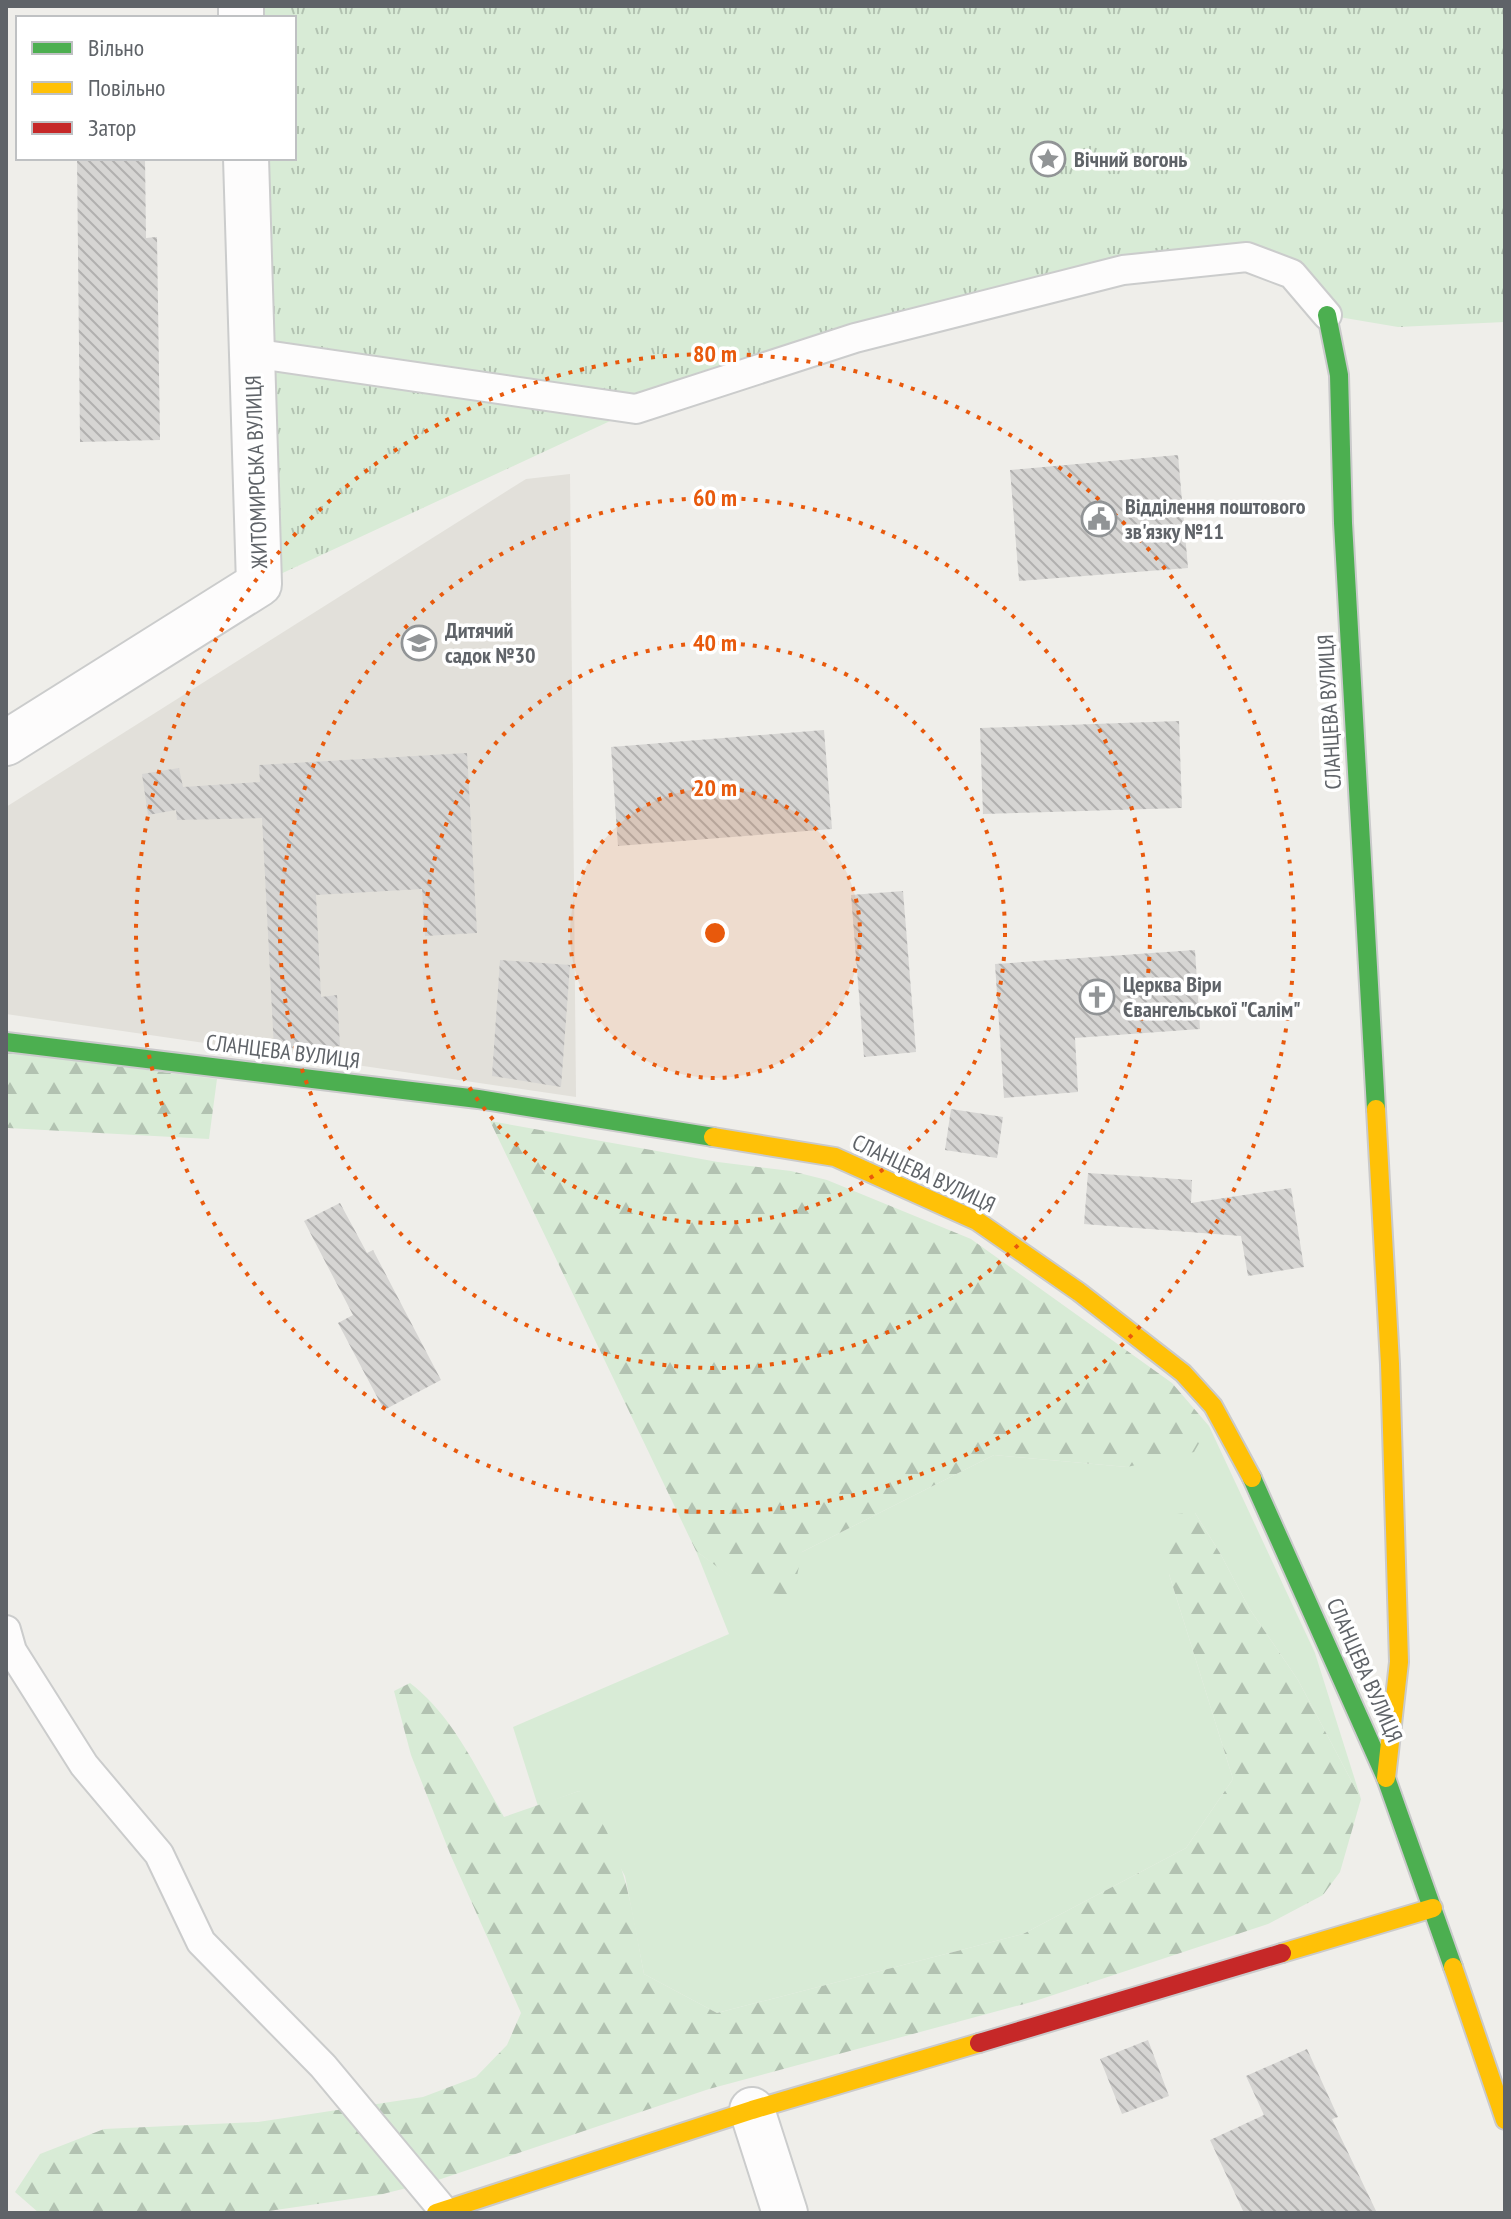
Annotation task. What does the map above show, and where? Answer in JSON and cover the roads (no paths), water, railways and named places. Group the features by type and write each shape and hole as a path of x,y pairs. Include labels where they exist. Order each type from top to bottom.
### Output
{"street":[{"name":"ЖИТОМИРСЬКА ВУЛИЦЯ","path":"6,743 259,584 246,160"},
{"name":"СЛАНЦЕВА ВУЛИЦЯ","path":"1327,315 1339,375 1344,539 1390,1364 1399,1662 1386,1778"},
{"name":"СЛАНЦЕВА ВУЛИЦЯ","path":"6,1042 478,1099 835,1157 977,1221 1079,1292 1183,1373 1213,1406 1257,1486 1386,1778 1505,2120"},
{"path":"440,2212 752,2110 1433,1908"},
{"path":"752,2110 785,2213"}],"lane":[{"path":"252,353 636,409 855,338 1123,270 1247,257 1292,274 1327,315"},
{"path":"6,1630 12,1651 84,1765 159,1854 201,1942 323,2066 440,2212"}],"place":[{"name":"Вічний вогонь","path":"1048,159"},
{"name":"Відділення поштового зв'язку №11","path":"1099,519"},
{"name":"Дитячий садок №30","path":"419,643"},
{"name":"Церква Віри Євангельської \"Салім\"","path":"1097,997"}]}
